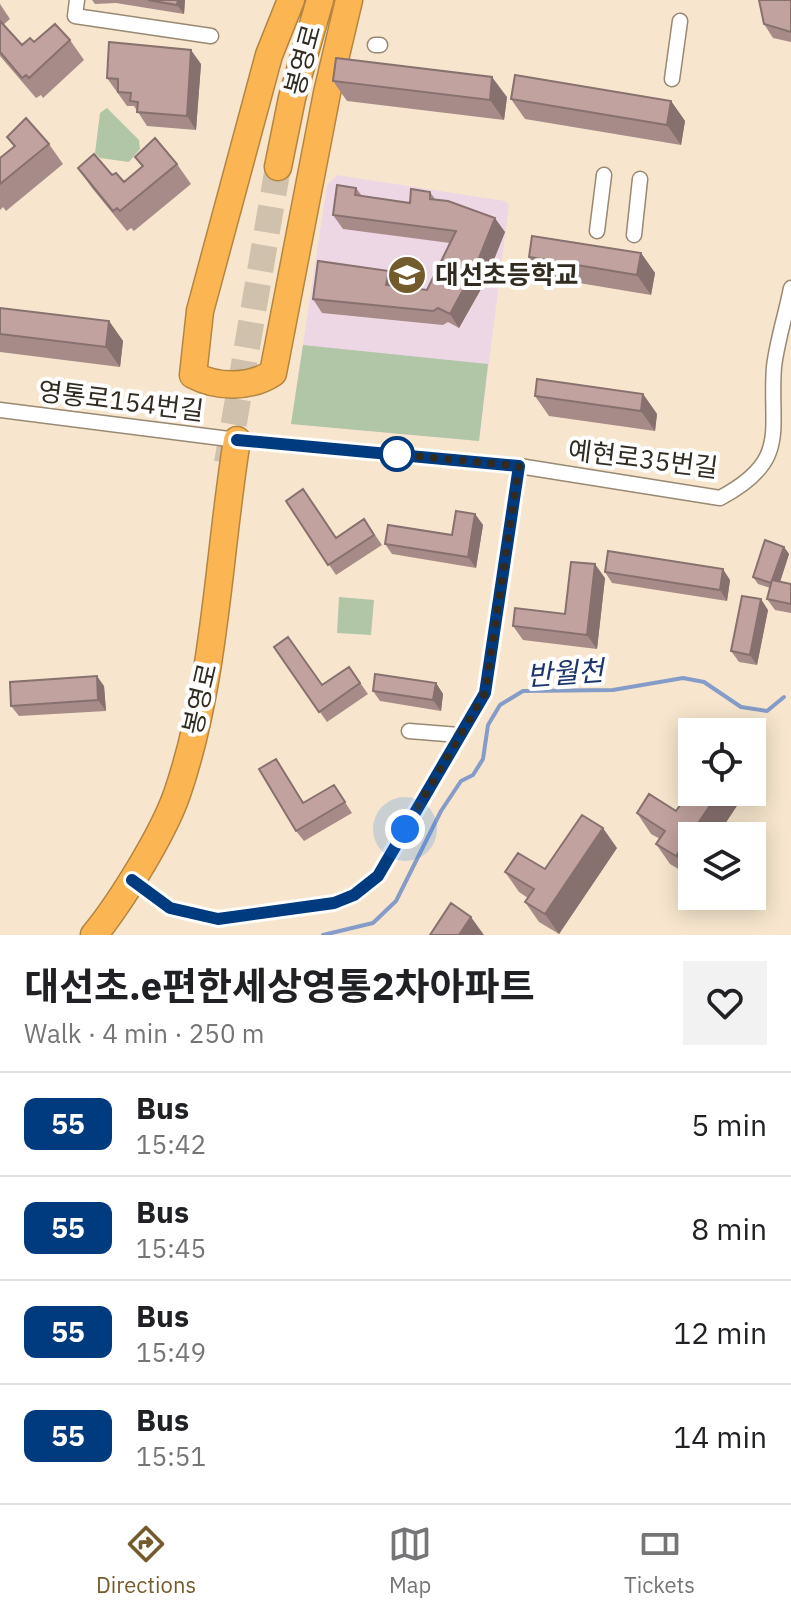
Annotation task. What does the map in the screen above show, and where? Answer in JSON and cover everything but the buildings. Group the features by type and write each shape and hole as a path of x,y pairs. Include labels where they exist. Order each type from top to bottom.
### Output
{"highway":[{"path":"291,0 269,55 200,311 193,375 207,382 256,384 273,373 327,93 349,0"},
{"name":"봉영로","path":"278,167 292,98 320,0"},
{"name":"봉영로","path":"94,935 118,906 176,795 206,673 237,440"}],"street":[{"path":"77,0 75,16 211,36"},
{"path":"672,79 680,21"},
{"path":"597,231 604,175"},
{"path":"634,235 640,179"},
{"name":"예현로35번길","path":"237,440 519,466 720,498 731,492 768,456 775,435 774,366 791,288"},
{"name":"영통로154번길","path":"0,410 237,440"},
{"path":"132,880 170,908 218,919 334,903 354,895 378,876 485,693 519,466"},
{"path":"409,731 459,735"}],"shaded area":[{"name":"대선초등학교","path":"337,175 505,201 509,205 479,441 291,424 327,185"}],"green space":[{"path":"107,108 139,140 140,149 129,162 100,158 95,153 100,113"},
{"path":"303,345 488,364 479,441 291,424"},
{"path":"339,597 374,600 371,635 337,633"}],"waterway":[{"name":"반월천","path":"323,935 373,923 396,901 441,811 461,781 473,775 483,759 488,725 500,705 523,691 613,690 683,678 704,682 741,707 767,711 784,697"}],"tunnel":[{"path":"227,463 278,167"}],"bus line":[{"name":"55","path":"132,880 170,908 218,919 334,903 354,895 378,876 485,693 519,466 237,440"}],"place":[{"name":"대선초등학교","path":"407,275"}],"route":[{"path":"397,454 394,454 519,466 485,693 405,829"}]}
